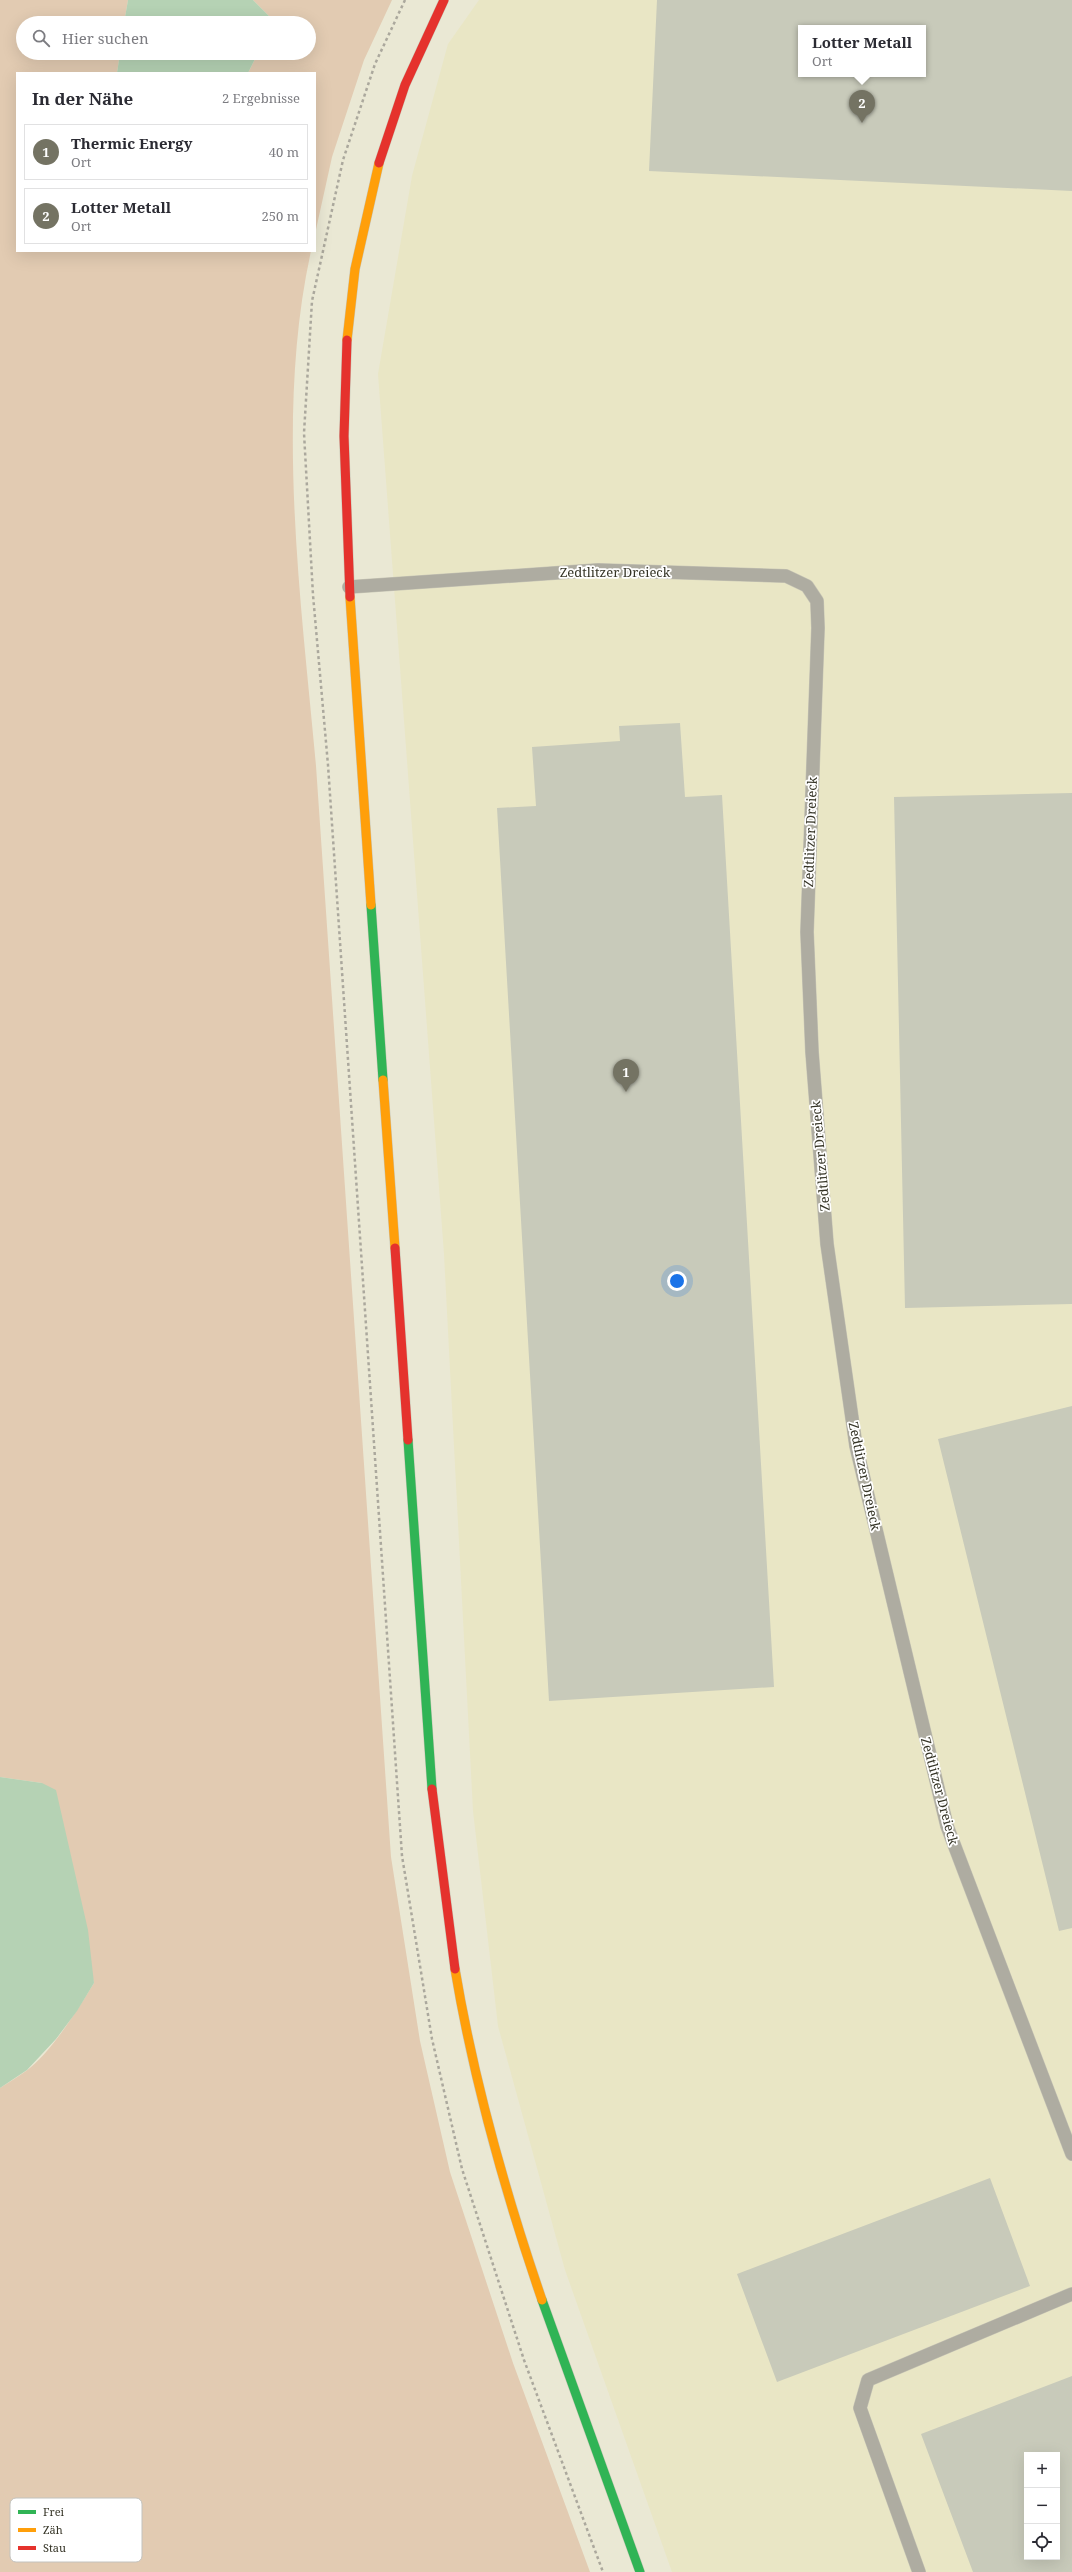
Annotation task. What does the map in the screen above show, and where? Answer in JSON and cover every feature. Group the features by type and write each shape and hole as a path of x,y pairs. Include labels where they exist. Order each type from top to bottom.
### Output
{"street":[{"path":"444,0 432,24 389,133 371,194 355,272 345,360 343,452 349,587 434,1816 458,1988 481,2089 533,2272 640,2572"}],"lane":[{"name":"Zedtlitzer Dreieck","path":"349,587 598,570 750,573 786,576 807,586 817,601 818,628 807,932 812,1052 827,1244 856,1446 947,1826 1072,2154"},
{"path":"919,2572 860,2408 868,2380 1072,2294"}],"shaded area":[{"path":"0,0 128,0 125,16 16,16 16,60 119,60 117,72 16,72 16,252 311,252 300,313 294,377 294,507 298,573 316,766 391,1857 420,2041 450,2172 513,2363 590,2572 0,2572 0,2088 26,2071 45,2053 63,2030 94,1983 42,1783 0,1777"},
{"path":"128,0 253,0 269,16 125,16"},
{"path":"253,0 392,0 364,60 332,157 316,229 316,72 248,72 254,60 316,60 316,16 269,16"},
{"path":"479,0 1072,0 1072,2572 672,2572 565,2270 498,2026 473,1811 444,1254 378,374 412,176 448,44"},
{"path":"119,60 254,60 248,72 117,72"},
{"path":"0,1777 42,1783 56,1790 88,1930 94,1983 77,2011 56,2039 27,2070 0,2088"}],"building":[{"path":"657,0 1072,0 1072,191 649,171"},
{"path":"680,723 685,797 722,795 774,1687 549,1701 497,808 536,806 532,747 620,741 619,726"},
{"path":"1072,793 1072,1304 905,1308 894,797"},
{"path":"1072,1406 1072,1928 1059,1931 938,1439"},
{"path":"990,2178 1030,2286 777,2382 737,2274"},
{"path":"1072,2376 1072,2572 973,2572 921,2434"}],"traffic: fast":[{"path":"371,905 383,1080"},
{"path":"408,1440 432,1789"},
{"path":"542,2300 640,2572"}],"traffic: slow":[{"path":"347,340 355,269 379,163"},
{"path":"350,597 371,905"},
{"path":"383,1080 395,1248"},
{"path":"455,1969 471,2053 481,2095 515,2219 542,2300"}],"traffic: jam":[{"path":"379,163 405,85 444,0"},
{"path":"347,340 344,436 350,597"},
{"path":"395,1248 408,1440"},
{"path":"432,1789 455,1969"}],"place":[{"name":"Lotter Metall","path":"862,123"},
{"name":"Thermic Energy","path":"626,1092"}]}
